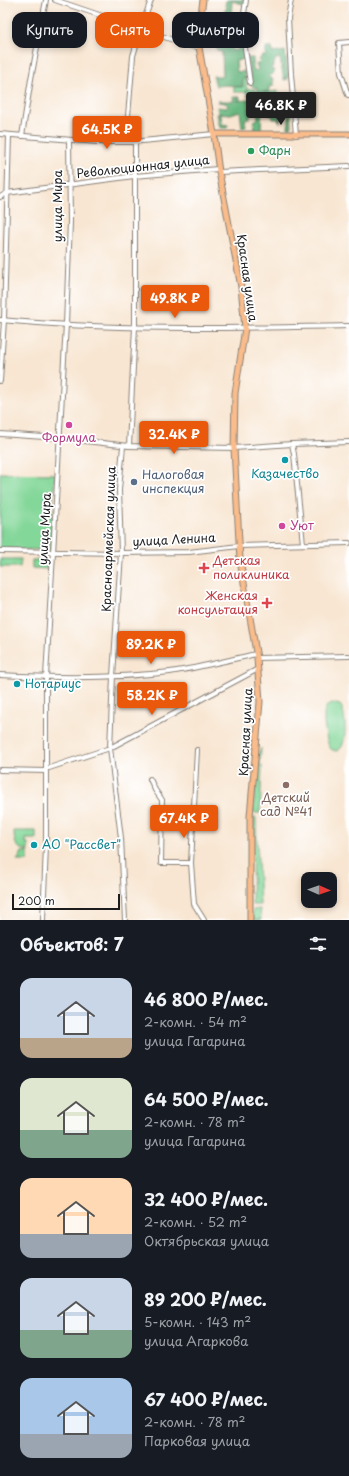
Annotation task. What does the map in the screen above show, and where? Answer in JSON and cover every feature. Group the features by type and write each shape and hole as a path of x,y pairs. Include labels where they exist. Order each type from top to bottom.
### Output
{"main road":[{"name":"Красная улица","path":"201,12 203,0"},
{"name":"Красная улица","path":"199,48 214,134 218,170 241,287 245,328 235,393 234,448 240,560 257,656 260,702 250,816 250,920"},
{"path":"214,134 349,134"}],"street":[{"path":"22,136 46,0"},
{"path":"55,0 95,13"},
{"path":"147,12 151,0"},
{"path":"246,0 242,27 250,83"},
{"path":"291,0 288,18 296,135"},
{"path":"349,42 339,43 341,73 349,95"},
{"path":"129,446 135,327 133,142 128,116 133,56 135,48"},
{"path":"0,134 97,142 133,142 214,134"},
{"path":"0,381 9,135"},
{"name":"улица Мира","path":"43,920 46,864 46,677 66,324 70,222 68,185 69,140"},
{"name":"Революционная улица","path":"0,197 7,193 134,176 218,170 349,166"},
{"path":"2,320 135,327 245,328 349,326"},
{"path":"0,434 60,438 123,446 234,448 349,442"},
{"path":"292,444 303,544"},
{"name":"Красноармейская улица","path":"123,446 119,490 121,553 110,748 121,838 125,920"},
{"name":"улица Ленина","path":"0,551 121,553 189,552 239,546 349,543"},
{"path":"0,675 46,677 113,676 170,672 257,656 349,656"},
{"path":"0,770 46,770 110,748 258,669"},
{"path":"197,750 191,863 194,904 204,920"},
{"path":"150,779 162,800 161,863 191,863"}],"green space":[{"path":"245,0 243,4 232,1 231,12 224,12 227,8 225,6 226,1"},
{"path":"217,48 232,48 232,50 235,51 239,48 241,48 244,59 236,61 237,72 245,71 245,78 242,79 242,87 227,85 216,86 213,76 223,76 222,52 217,51"},
{"path":"266,48 272,48 273,53 285,51 288,76 285,77 288,77 288,79 284,80 280,58 276,59 274,66 271,67 271,69 274,70 273,74 270,75 270,78 273,79 273,86 269,87 269,92 263,92 258,96 257,88 252,86 247,58 253,58 253,68 256,71 258,69 256,64 260,64 259,60 262,56 266,56"},
{"path":"247,78 246,89 255,89 256,96 248,96 247,90 247,92 234,92 234,87 243,87 243,79"},
{"path":"277,91 277,95 269,96 269,99 266,97 261,97 264,93"},
{"path":"233,97 240,97 240,100 237,101 248,100 249,98 250,103 253,105 250,108 250,119 245,119 246,127 242,128 240,111 231,114 218,113 217,107 227,108 228,105 218,101 234,101"},
{"path":"265,97 264,99 270,100 273,107 276,109 276,113 280,115 280,122 278,119 273,119 272,115 269,115 269,105 262,105 261,131 255,131 254,121 258,119 257,110 252,109 255,105 251,102 251,98"},
{"path":"290,100 291,105 286,105 286,110 291,109 291,128 288,128 289,117 287,113 285,113 284,108 280,107 280,105 284,104 285,101"},
{"path":"217,114 221,115 222,124 228,125 227,128 220,128"},
{"path":"0,473 55,474 50,550 0,549"},
{"path":"0,559 21,559 20,567 0,567"},
{"path":"32,560 47,560 47,569 32,568"},
{"path":"332,703 340,705 344,716 345,725 344,742 341,748 337,751 331,749 329,746 324,724 325,709"},
{"path":"261,748 260,766 262,766 260,813 253,813 258,754"},
{"path":"253,818 256,818 260,905 252,905"},
{"path":"14,831 36,831 36,839 26,839 26,843 28,843 28,850 21,849 16,845"},
{"path":"28,851 28,861 17,861 22,852"},
{"path":"260,909 261,920 252,920 253,910"}],"place":[{"name":"Фарн","path":"251,151"},
{"name":"Формула","path":"69,425"},
{"name":"Казачество","path":"285,460"},
{"name":"Налоговая инспекция","path":"134,482"},
{"name":"Уют","path":"282,526"},
{"name":"Детская поликлиника","path":"204,568"},
{"name":"Женская консультация","path":"267,603"},
{"name":"Нотариус","path":"17,684"},
{"name":"Детский сад №41","path":"286,785"},
{"name":"АО \"Рассвет\"","path":"34,845"}]}
